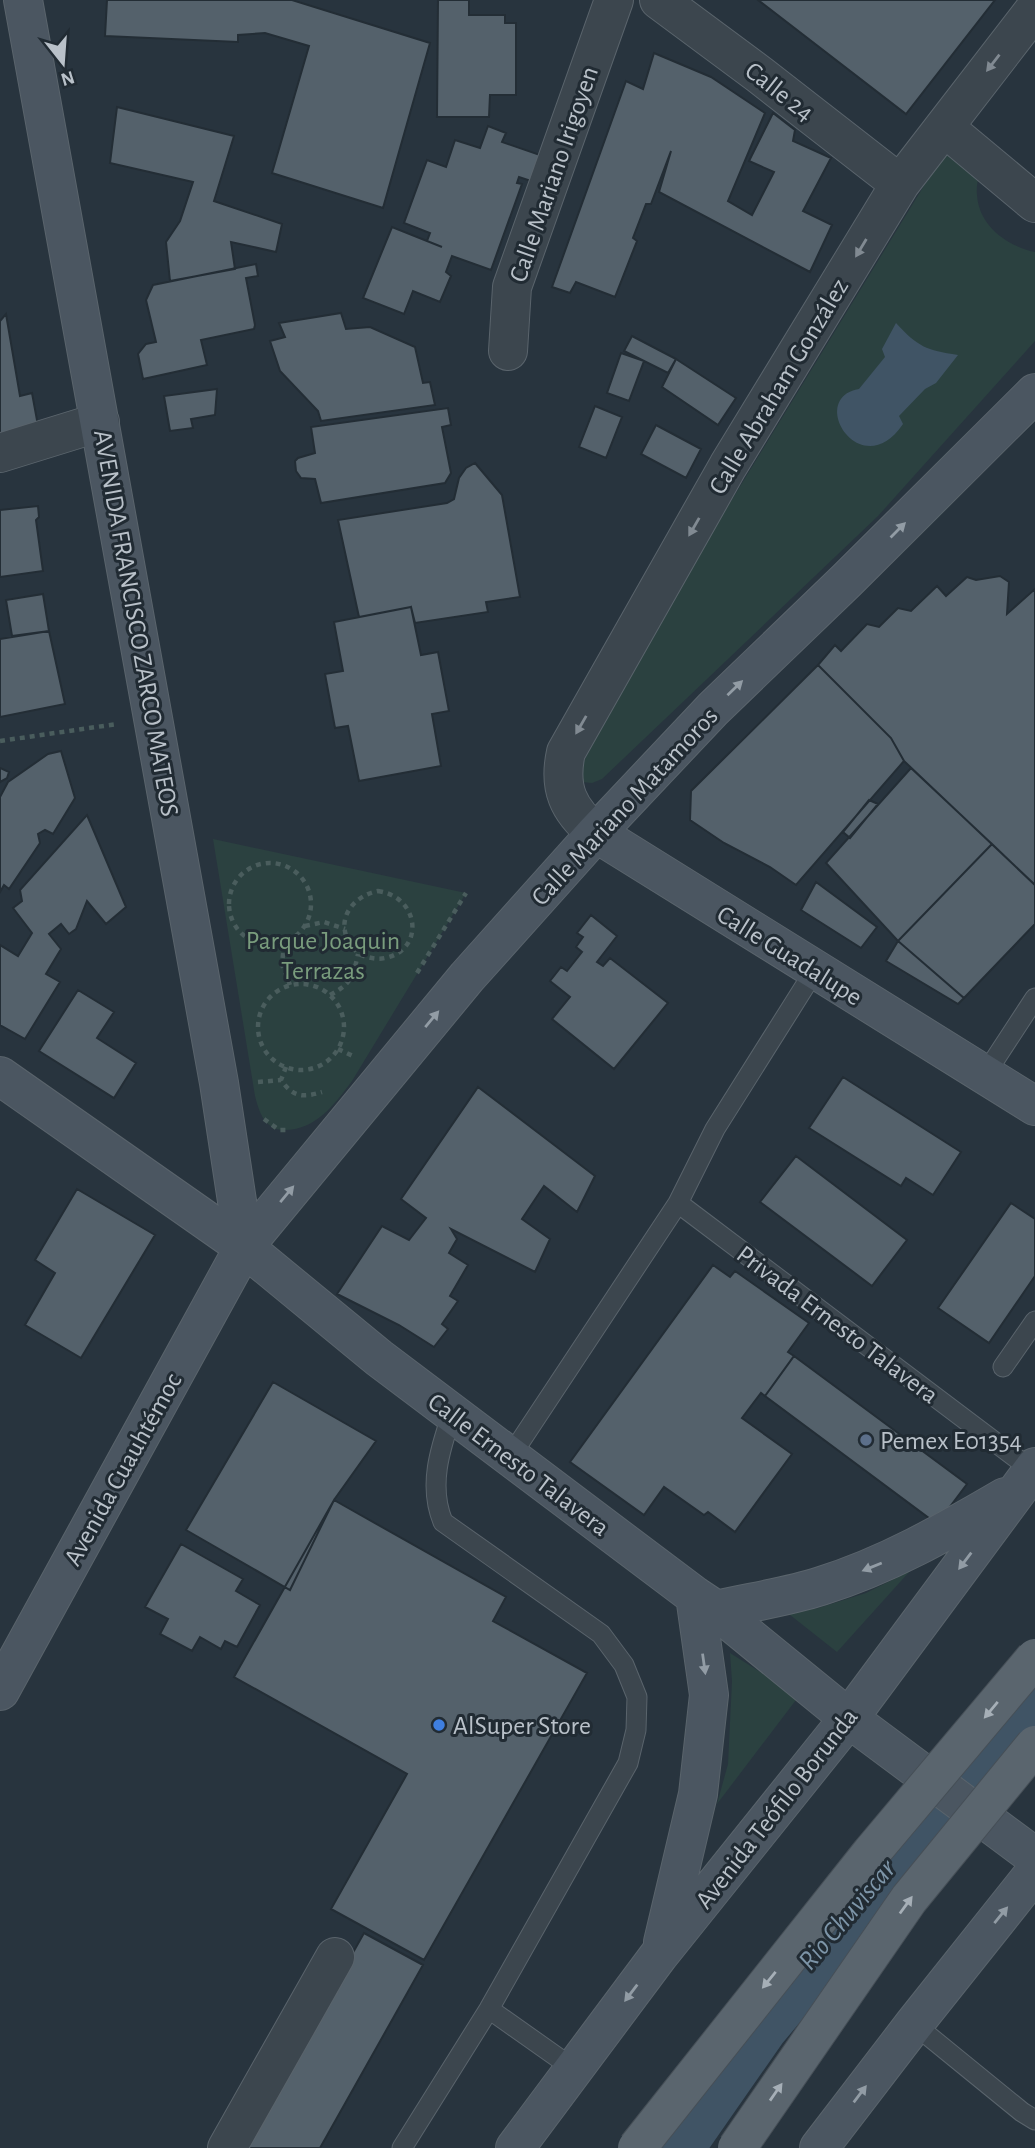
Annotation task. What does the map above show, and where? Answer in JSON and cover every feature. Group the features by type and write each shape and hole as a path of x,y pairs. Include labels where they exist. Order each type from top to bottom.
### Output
{"main road":[{"name":"AVENIDA FRANCISCO ZARCO MATEOS","path":"23,0 219,1083 244,1247"},
{"name":"Calle Mariano Matamoros","path":"244,1247 467,976 596,833 713,709 857,571 1035,393"},
{"name":"Calle Guadalupe","path":"596,833 1035,1106"},
{"name":"Calle Ernesto Talavera","path":"0,1076 244,1247 379,1358 706,1603 850,1719 1035,1857"},
{"name":"Avenida Cuauhtémoc","path":"0,1691 244,1247"},
{"path":"659,1955 698,1794 709,1695 706,1603 820,1586 869,1568 923,1545 1029,1475"},
{"name":"Avenida Teófilo Borunda","path":"515,2148 659,1955 850,1719 1029,1475"},
{"path":"637,2148 871,1853 1035,1658"},
{"path":"737,2148 909,1899 1035,1745"},
{"path":"818,2148 1035,1872"}],"street":[{"name":"Calle Mariano Irigoyen","path":"508,351 512,287 614,0"},
{"name":"Calle 24","path":"659,0 900,184"},
{"name":"Calle Abraham González","path":"563,786 562,770 566,752 729,466 900,184 1035,9"},
{"path":"944,127 1035,203"},
{"path":"0,453 100,422"},
{"name":"Calle Guadalupe","path":"563,786 579,819 596,833"},
{"path":"227,2148 335,1957"}],"lane":[{"path":"510,1457 678,1203 715,1129 815,970"},
{"path":"984,1076 1035,998"},
{"name":"Privada Ernesto Talavera","path":"678,1203 1029,1475"},
{"path":"1003,1367 1035,1321"},
{"path":"402,2148 489,2009 628,1763 636,1730 638,1697 624,1665 601,1634 443,1522 437,1508 435,1485 442,1443 452,1413"},
{"path":"489,2009 574,2069"},
{"path":"914,2024 1035,2120"}],"path":[{"path":"0,741 154,719"},
{"path":"261,863 289,867 300,875 311,899 310,913 304,926 284,943 257,943 245,937 236,928 230,915 231,889 238,877 261,863"},
{"path":"378,891 390,892 400,898 411,916 412,927 405,947 386,958 375,959 358,954 348,940 345,929 345,918 350,907 367,893 378,891"},
{"path":"222,893 226,920"},
{"path":"304,926 324,922 345,929"},
{"path":"284,943 282,965 290,985"},
{"path":"330,995 345,988 353,975 358,954"},
{"path":"304,984 318,987 330,995 339,1006 344,1020 344,1035 338,1049 316,1068 286,1067 274,1060 265,1050 258,1025 261,1011 268,999 278,990 290,985 304,984"},
{"path":"281,1080 286,1067"},
{"path":"254,1089 253,1082 281,1080"},
{"path":"281,1080 290,1093 302,1097 327,1090"},
{"path":"260,1114 267,1124 279,1130 299,1130"}],"green space":[{"path":"944,153 979,173 979,206 996,233 1014,245 1035,252 1035,341 878,516 602,779 592,783 582,782 578,774 624,676"},
{"name":"Parque Joaquin Terrazas","path":"213,839 466,893 352,1081 323,1114 306,1126 284,1130 272,1127 261,1114 255,1096"},
{"path":"910,1571 837,1652 780,1607 815,1609 866,1593"},
{"path":"730,1653 799,1696 717,1804 728,1764 732,1681"}],"water":[{"path":"896,323 923,346 958,355 936,383 925,389 899,416 903,424 887,441 871,446 857,443 845,433 839,420 838,407 844,396 859,389 885,357 882,349"}],"building":[{"path":"107,0 292,0 430,43 383,208 272,173 309,46 265,33 238,35 238,42 105,36"},
{"path":"438,0 469,0 469,15 505,15 505,23 516,23 516,95 490,95 489,117 437,117"},
{"path":"758,0 995,0 906,114"},
{"path":"654,53 711,77 765,113 728,201 752,215 774,172 749,161 773,113 795,130 793,141 831,158 803,211 832,225 810,272 659,192 671,151 651,204 646,204 633,238 637,241 615,297 576,282 570,293 552,287 626,81 643,89"},
{"path":"117,107 234,136 214,201 282,224 276,252 231,242 235,269 170,281 166,242 180,221 193,182 110,163"},
{"path":"488,126 506,133 502,142 543,156 534,182 519,177 517,183 522,184 491,270 452,256 446,272 451,276 440,302 413,291 404,314 363,298 392,227 427,241 430,233 404,223 427,160 446,167 455,140 480,148"},
{"path":"256,264 258,276 246,278 254,329 201,340 207,365 143,379 138,354 146,344 156,342 146,300 153,285"},
{"path":"341,313 346,329 370,327 415,347 423,383 430,382 435,405 321,421 318,411 280,371 270,341 285,337 279,323"},
{"path":"6,314 20,396 32,393 39,431 0,437 0,321"},
{"path":"632,336 676,359 668,373 624,351"},
{"path":"621,353 644,361 629,401 607,393"},
{"path":"676,359 736,398 718,425 662,387"},
{"path":"217,389 215,415 191,419 193,428 170,431 164,396"},
{"path":"595,406 622,417 606,458 579,447"},
{"path":"448,408 451,425 442,427 451,473 445,483 321,503 315,479 301,478 296,471 295,461 298,458 315,453 311,427"},
{"path":"656,425 701,449 686,478 641,454"},
{"path":"475,463 502,495 520,597 486,602 488,612 415,623 411,607 359,617 338,520 447,503 454,499 459,478 466,468"},
{"path":"38,506 39,517 36,520 43,571 0,577 0,510"},
{"path":"1000,576 1009,582 1007,614 1035,589 1035,885 904,761 891,738 818,665 835,645 841,651 867,624 879,627 898,608 911,611 937,586 946,596 967,577 976,580"},
{"path":"43,594 49,631 12,636 6,600"},
{"path":"411,607 421,655 438,652 449,711 432,714 441,766 359,781 348,726 335,728 325,674 343,671 334,622"},
{"path":"49,631 65,704 0,717 0,639"},
{"path":"818,665 891,738 904,761 796,885 690,820 691,791"},
{"path":"61,751 75,798 53,834 45,830 38,834 40,843 9,889 4,885 0,892 0,797 8,782 48,754"},
{"path":"0,768 9,772 7,778 0,782"},
{"path":"911,768 992,844 898,941 826,863"},
{"path":"869,800 878,804 850,838 843,832"},
{"path":"87,815 126,907 106,924 87,901 76,929 69,934 61,924 49,934 61,949 46,974 60,982 25,1039 0,1025 0,945 18,956 32,933 13,908 22,901 20,890"},
{"path":"992,844 1035,885 1035,924 964,998 898,941"},
{"path":"816,882 877,927 861,948 801,910"},
{"path":"591,915 617,936 597,962 603,966 610,958 668,1003 614,1069 552,1019 570,997 550,981 561,967 567,971 582,952 576,947 583,937 577,933"},
{"path":"898,941 964,998 958,1004 886,961"},
{"path":"78,990 114,1012 97,1038 136,1063 114,1098 39,1051"},
{"path":"843,1077 961,1152 933,1195 906,1178 901,1186 809,1128"},
{"path":"478,1087 595,1176 577,1212 544,1186 522,1219 550,1239 535,1272 451,1229 457,1239 449,1253 468,1265 450,1296 458,1301 442,1324 448,1329 434,1347 399,1325 337,1294 382,1226 409,1240 426,1218 401,1199"},
{"path":"796,1156 907,1240 872,1286 760,1202"},
{"path":"77,1189 155,1235 81,1358 25,1325 55,1273 35,1260"},
{"path":"1011,1203 1035,1219 1035,1276 989,1343 938,1308"},
{"path":"713,1265 730,1277 735,1271 809,1323 788,1352 794,1356 765,1396 761,1393 742,1418 792,1454 735,1532 708,1512 704,1515 664,1487 644,1515 570,1462"},
{"name":"Pemex E01354","path":"794,1356 967,1484 937,1524 765,1396"},
{"path":"273,1382 376,1441 334,1500 290,1590 186,1530"},
{"name":"AlSuper Store","path":"334,1500 506,1597 493,1621 587,1673 424,1960 331,1909 407,1774 234,1677"},
{"path":"181,1544 243,1579 236,1591 260,1605 237,1647 225,1641 221,1649 200,1637 192,1651 160,1634 168,1619 145,1607"},
{"path":"364,1933 423,1965 320,2148 243,2148"}],"waterway":[{"name":"Rio Chuviscar","path":"668,2148 755,2023 1035,1688"}],"place":[{"name":"Pemex E01354","path":"866,1440"},
{"name":"AlSuper Store","path":"439,1725"}]}
